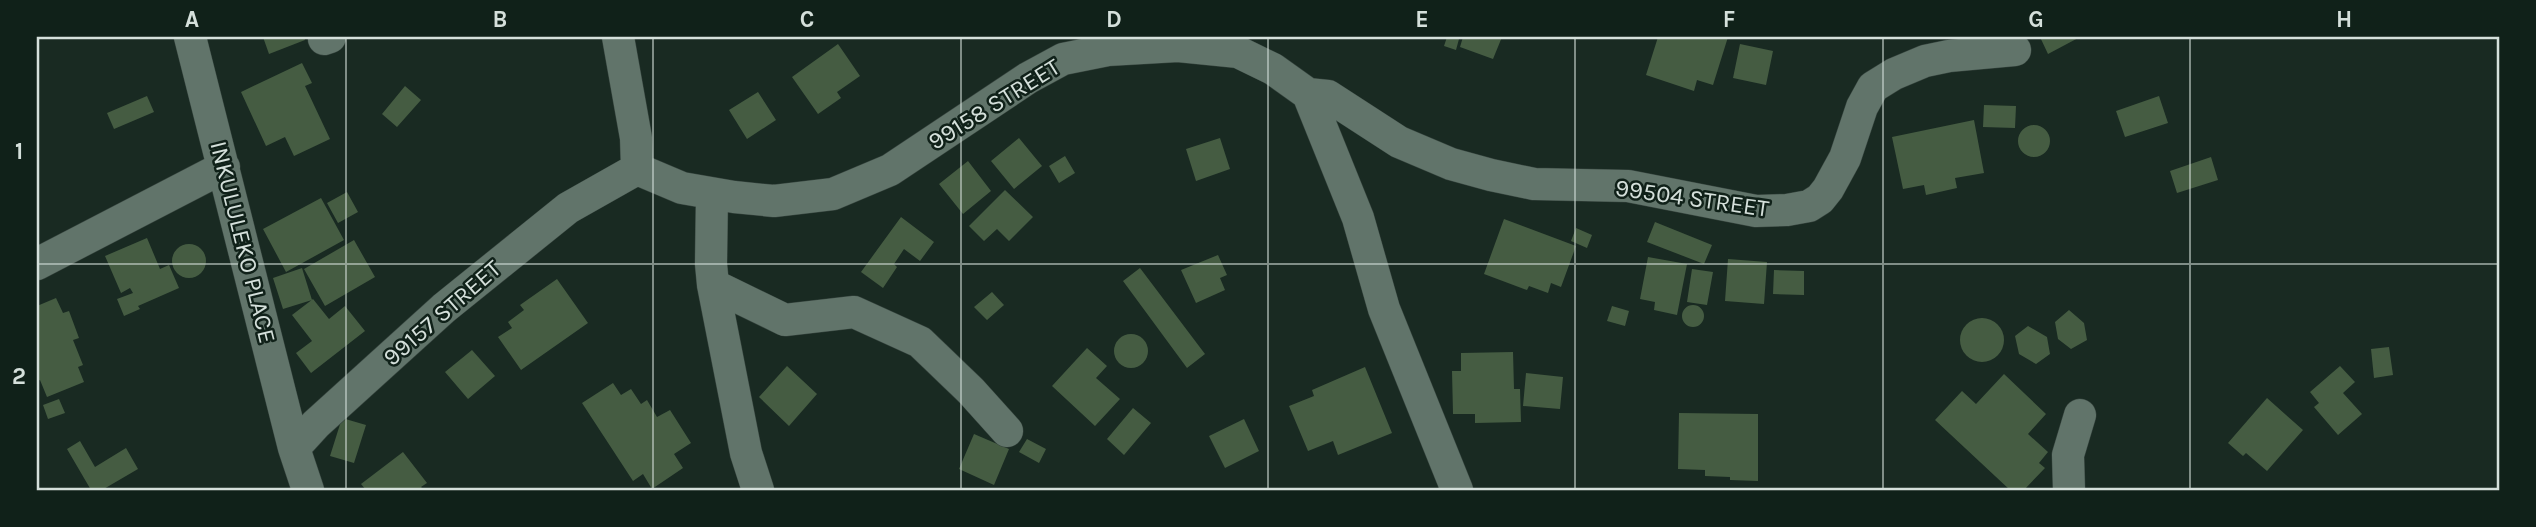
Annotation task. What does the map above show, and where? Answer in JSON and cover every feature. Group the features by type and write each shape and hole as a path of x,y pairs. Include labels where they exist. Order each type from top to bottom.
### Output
{"street":[{"name":"INKULULEKO PLACE","path":"190,37 294,448"},
{"path":"618,37 636,138 638,169"},
{"name":"99158 STREET","path":"638,169 682,188 712,194 774,201 833,194 890,170 1063,59 1108,50 1178,46 1238,52 1273,69 1308,94"},
{"name":"99504 STREET","path":"1308,94 1328,96 1399,142 1451,164 1491,175 1534,184 1628,186 1756,211 1787,210 1809,206 1820,199 1828,189 1845,158 1862,107 1873,87 1894,74 1925,61 2015,50"},
{"path":"1308,94 1359,218 1388,321 1457,490"},
{"path":"37,264 224,167"},
{"name":"99157 STREET","path":"294,448 316,424 444,308 568,208 638,169"},
{"path":"712,194 713,285 746,453 758,490"},
{"path":"713,285 785,320 854,312 920,342 971,391 1007,431"},
{"path":"2069,490 2068,455 2080,415"},
{"path":"294,448 309,490"}],"building":[{"path":"263,37 304,37 305,40 269,54"},
{"path":"1447,37 1459,39 1456,50 1444,46"},
{"path":"1463,37 1502,37 1493,59 1460,47"},
{"path":"1658,37 1728,37 1713,85 1697,80 1694,91 1646,75"},
{"path":"2040,37 2080,37 2048,54"},
{"path":"838,44 860,76 837,92 841,98 818,114 792,77"},
{"path":"1740,44 1773,51 1766,85 1733,78"},
{"path":"302,63 312,83 305,86 330,139 294,156 285,137 266,146 241,92"},
{"path":"405,86 421,100 397,127 382,114"},
{"path":"758,92 776,120 747,139 729,110"},
{"path":"147,96 154,112 114,129 107,113"},
{"path":"2159,96 2168,123 2125,137 2116,111"},
{"path":"1984,105 2016,106 2015,128 1983,127"},
{"path":"1974,120 1984,173 1955,178 1957,188 1926,195 1924,185 1903,189 1892,137"},
{"path":"2034,125 2046,129 2050,141 2046,153 2034,157 2022,153 2018,141 2022,129"},
{"path":"1019,138 1042,166 1014,189 991,161"},
{"path":"1220,138 1230,169 1196,181 1186,149"},
{"path":"1065,156 1075,173 1059,183 1049,166"},
{"path":"2211,157 2218,180 2177,193 2170,171"},
{"path":"968,161 991,191 963,214 939,184"},
{"path":"1005,190 1033,217 1009,241 997,229 984,241 969,226"},
{"path":"347,192 358,212 338,223 327,203"},
{"path":"321,198 344,240 286,272 263,229"},
{"path":"901,217 934,242 920,261 904,249 894,264 897,267 883,288 861,272"},
{"path":"1504,219 1576,246 1561,287 1551,283 1548,293 1529,286 1527,290 1484,274"},
{"path":"1655,222 1712,245 1704,264 1647,242"},
{"path":"1576,228 1592,235 1587,248 1571,241"},
{"path":"147,238 160,269 169,265 179,288 138,306 140,309 124,316 117,299 133,293 130,288 121,293 105,256"},
{"path":"354,240 375,277 325,306 304,269"},
{"path":"189,244 201,249 206,261 201,273 189,278 177,273 172,261 177,249"},
{"path":"1218,255 1227,275 1220,278 1225,290 1196,303 1181,270"},
{"path":"1648,257 1687,264 1677,315 1654,310 1655,302 1640,299"},
{"path":"1728,259 1767,262 1764,304 1725,301"},
{"path":"302,268 312,300 283,309 273,278"},
{"path":"1140,268 1205,354 1187,368 1123,281"},
{"path":"1692,269 1713,272 1707,305 1687,302"},
{"path":"1774,270 1804,271 1804,295 1773,294"},
{"path":"557,279 588,323 521,370 498,337 512,328 508,322 524,310 520,305"},
{"path":"992,292 1004,305 987,320 974,307"},
{"path":"56,298 63,313 69,311 79,338 73,340 83,365 78,367 84,382 47,397 40,380 37,381 37,306"},
{"path":"313,299 329,319 345,306 365,331 311,373 296,353 312,341 292,315"},
{"path":"1693,305 1701,308 1704,316 1701,324 1693,327 1685,324 1682,316 1685,308"},
{"path":"1612,306 1629,311 1625,326 1607,321"},
{"path":"2069,310 2084,323 2087,340 2071,349 2058,339 2055,322"},
{"path":"1982,318 1998,324 2004,340 1998,356 1982,362 1966,356 1960,340 1966,324"},
{"path":"2028,326 2047,337 2050,354 2036,364 2019,354 2015,336"},
{"path":"1131,334 1143,339 1148,351 1143,363 1131,368 1119,363 1114,351 1119,339"},
{"path":"2389,347 2393,375 2374,378 2371,349"},
{"path":"1087,348 1107,366 1096,378 1120,399 1095,426 1052,386"},
{"path":"472,350 495,376 468,399 445,372"},
{"path":"1513,352 1514,389 1520,389 1521,422 1475,423 1475,414 1453,414 1452,371 1461,371 1461,353"},
{"path":"787,366 817,394 789,426 759,397"},
{"path":"2340,366 2355,382 2343,393 2362,414 2338,435 2314,407 2319,403 2310,392"},
{"path":"1365,367 1392,433 1338,455 1333,441 1308,451 1289,406 1314,396 1312,390"},
{"path":"1526,373 1563,377 1560,409 1523,406"},
{"path":"2004,374 2046,414 2028,434 2048,452 2039,463 2045,468 2024,490 2010,490 1935,420 1962,391 1976,404"},
{"path":"613,383 621,395 631,389 641,404 647,400 657,417 670,410 691,443 674,454 683,468 652,489 643,474 633,481 582,403"},
{"path":"2267,398 2303,430 2267,471 2246,453 2243,456 2228,443"},
{"path":"59,399 65,413 48,419 43,405"},
{"path":"1133,408 1151,423 1124,455 1107,439"},
{"path":"1679,413 1758,414 1758,481 1730,480 1730,477 1705,476 1705,470 1678,469"},
{"path":"342,418 366,425 354,463 330,456"},
{"path":"1244,419 1259,451 1225,468 1209,436"},
{"path":"974,434 1009,449 994,485 959,469"},
{"path":"1027,439 1046,449 1039,463 1019,452"},
{"path":"80,441 95,467 126,448 138,469 102,490 91,490 67,449"},
{"path":"403,452 427,483 421,487 424,490 366,490 361,484"}]}
